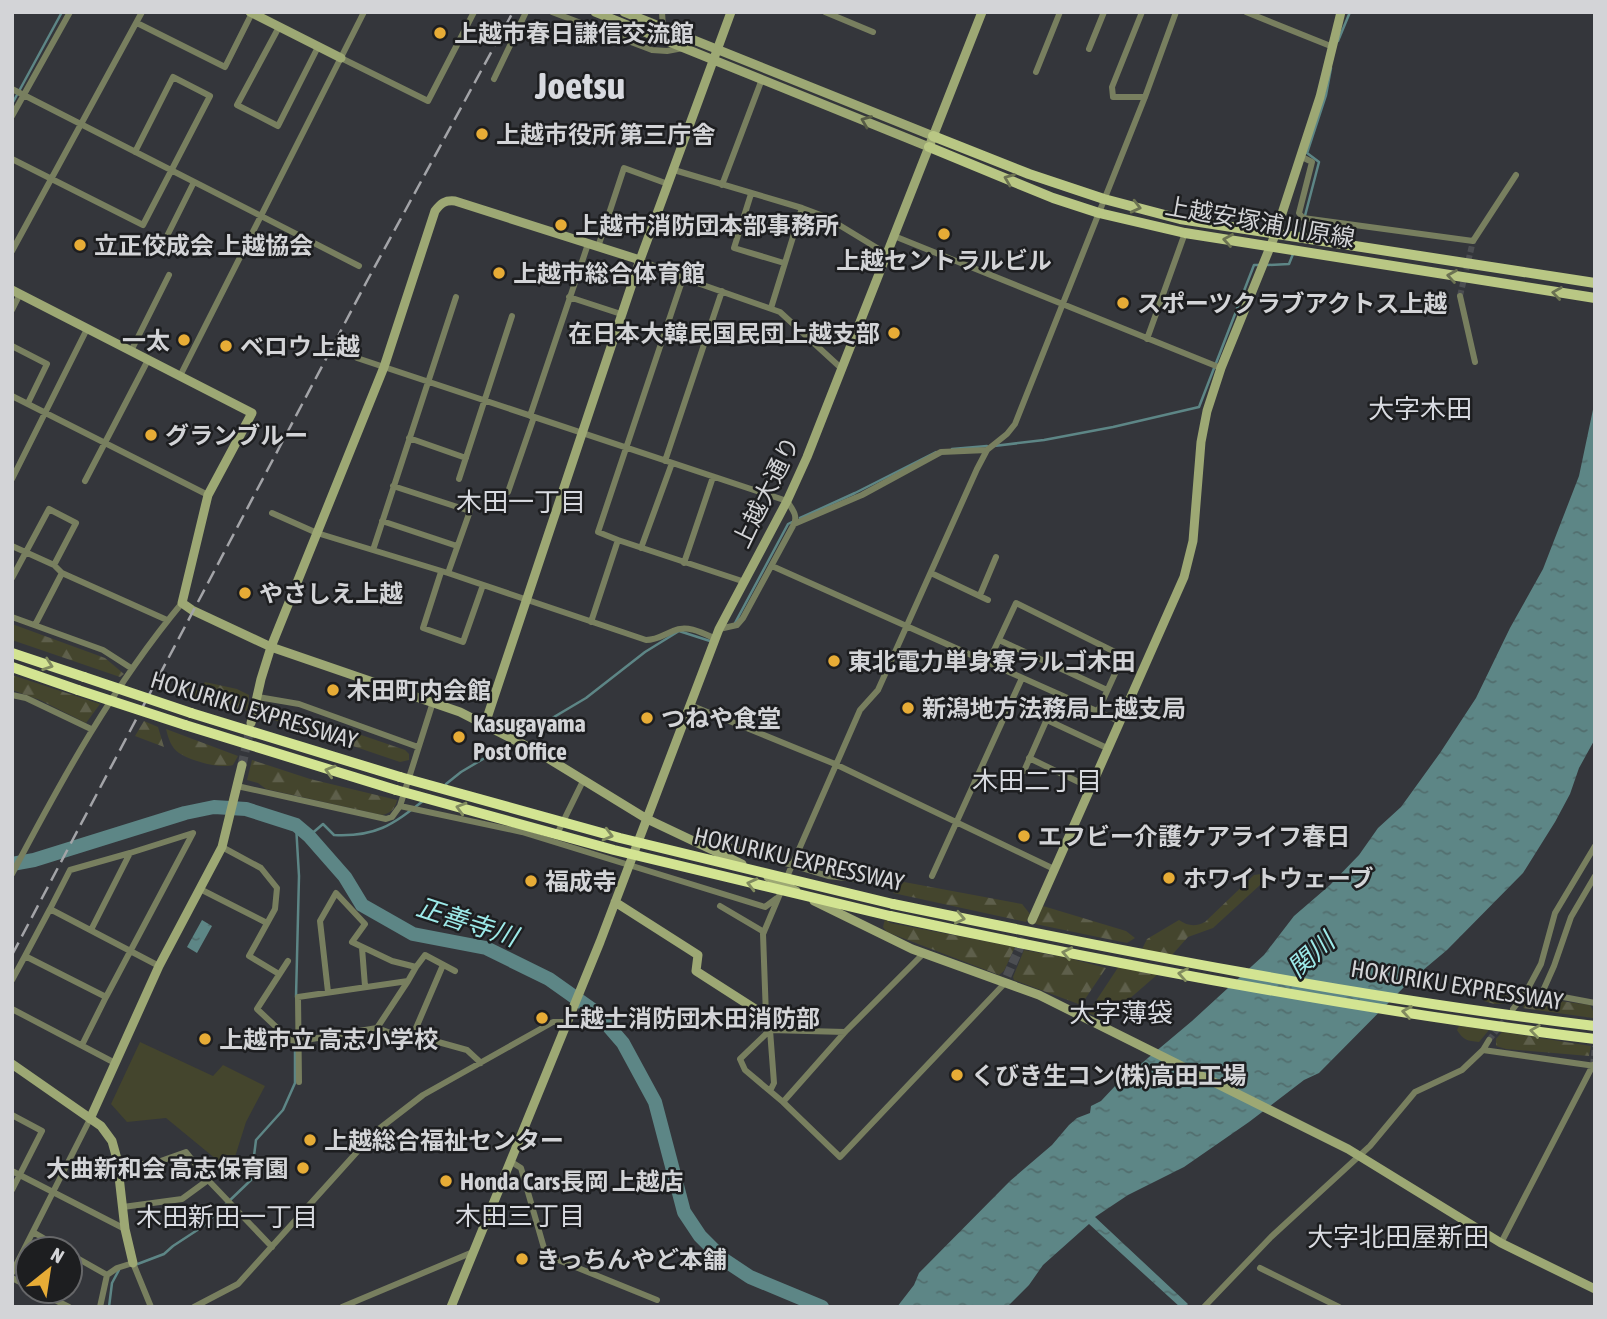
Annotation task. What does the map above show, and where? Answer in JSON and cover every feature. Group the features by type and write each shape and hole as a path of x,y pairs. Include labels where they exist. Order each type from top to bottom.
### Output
{"highway":[{"name":"HOKURIKU EXPRESSWAY","path":"12,653 191,713 400,777 620,838 893,904 1148,955 1324,986 1595,1026"},
{"name":"HOKURIKU EXPRESSWAY","path":"12,667 184,725 396,790 614,850 890,916 1134,966 1475,1023 1595,1039"}],"main road":[{"name":"上越安塚浦川原線","path":"933,136 1029,174 1104,199 1180,219 1595,283"},
{"name":"上越安塚浦川原線","path":"929,147 1053,198 1099,213 1185,233 1595,298"}],"street":[{"path":"12,116 70,12"},
{"path":"12,251 142,12"},
{"path":"180,376 364,12"},
{"path":"137,23 225,67 251,13 428,102 474,12"},
{"path":"494,79 526,12"},
{"path":"552,12 652,50 683,48"},
{"path":"595,12 683,48 715,55 933,136"},
{"path":"624,12 663,28 762,79 929,147"},
{"path":"662,12 663,28"},
{"path":"485,724 621,314 731,12"},
{"path":"825,12 873,32"},
{"name":"上越大通り","path":"566,1022 630,865 718,634 787,501 982,12"},
{"path":"1036,72 1060,12"},
{"path":"1088,50 1104,12"},
{"path":"1142,12 1112,88 1112,97 1145,97"},
{"path":"770,1090 774,1083 770,1030 766,1016 764,932 835,764 860,710 878,690 987,450 1007,434 1014,424 1145,97 1176,12"},
{"path":"1246,12 1333,47"},
{"path":"1032,920 1184,577 1195,527 1201,442 1207,411 1221,368 1275,235 1320,97 1341,12"},
{"path":"279,27 237,105 278,126 318,47"},
{"path":"12,159 143,225 209,96 173,77 135,152"},
{"path":"722,185 762,79"},
{"path":"12,89 359,266"},
{"path":"1300,156 1312,162 1299,213 1303,218 1473,241 1516,175"},
{"path":"508,492 569,297 624,168 668,184"},
{"path":"674,170 802,208 826,218 887,254"},
{"path":"168,234 194,182"},
{"path":"751,194 734,248 784,263"},
{"path":"251,723 271,648 384,368 435,211 443,202 455,201 640,260 683,278 771,308 793,323 841,368"},
{"path":"771,308 802,208"},
{"path":"1147,339 1185,233"},
{"path":"894,236 1221,368"},
{"path":"131,351 169,275"},
{"path":"683,278 598,532 745,582"},
{"path":"641,548 722,291"},
{"path":"12,310 16,292 252,413 208,495 182,603 131,668 91,729 12,874"},
{"path":"1460,296 1475,362"},
{"path":"373,550 456,297"},
{"path":"569,297 621,314"},
{"path":"459,479 512,316"},
{"path":"12,479 88,329"},
{"path":"12,346 47,364 28,403"},
{"path":"272,513 317,533 646,640 654,640 681,628 718,634 737,625 796,519 787,501 357,358"},
{"path":"85,481 148,360"},
{"path":"12,396 208,495"},
{"path":"409,438 466,458"},
{"path":"794,524 862,495 941,452 987,450"},
{"path":"684,563 713,477"},
{"path":"393,486 470,511 423,628 463,642 483,585"},
{"path":"12,578 49,509 76,523 54,565"},
{"path":"382,521 457,546"},
{"path":"591,622 618,540"},
{"path":"12,546 54,565 62,573 167,620"},
{"path":"979,595 996,557"},
{"path":"772,566 1119,721"},
{"path":"35,625 62,573"},
{"path":"931,573 988,600"},
{"path":"182,603 271,648 433,702 485,724 536,751 647,819 923,954 1006,979 1040,995 1348,1149 1501,1243 1595,1289"},
{"path":"988,663 1016,603 1122,656 1098,711"},
{"path":"12,617 103,650 131,668"},
{"path":"999,640 1107,690"},
{"path":"932,876 1022,678"},
{"path":"1024,771 1058,694"},
{"path":"12,695 26,698 91,729"},
{"path":"258,696 299,705 418,747"},
{"path":"237,786 386,819 393,817 400,806 433,702"},
{"path":"690,705 835,764 1054,869"},
{"path":"1047,720 1107,748"},
{"path":"1029,758 1091,788"},
{"path":"12,1276 90,1119 159,966 202,890 222,847 242,765"},
{"path":"553,842 583,781"},
{"path":"400,806 522,832 765,907 778,896"},
{"path":"12,979 70,870 193,833 82,1045"},
{"path":"711,849 722,844 828,876 890,883"},
{"path":"1513,1009 1542,964 1555,913 1595,846"},
{"path":"222,847 261,868 277,888 275,908 249,956 279,974"},
{"path":"91,930 130,853"},
{"path":"1542,993 1571,917 1595,876"},
{"path":"202,890 267,923"},
{"path":"328,992 320,922 336,893 365,924 352,943 392,961 416,967"},
{"path":"615,902 698,955 696,971 766,1016"},
{"path":"720,906 764,932"},
{"path":"50,909 159,966"},
{"path":"362,948 365,986"},
{"path":"783,1102 845,1032 923,954"},
{"path":"25,956 106,998"},
{"path":"377,1028 425,956 456,971"},
{"path":"288,961 257,1009 290,1040 300,1041 377,1028 396,1035 413,1034 467,1050 481,1063"},
{"path":"413,1034 443,965"},
{"path":"845,1032 770,1030 740,1059 745,1070 770,1090 840,1157 1006,979"},
{"path":"299,1082 298,997 408,981"},
{"path":"1526,992 1595,1003"},
{"path":"12,1009 115,1063"},
{"path":"194,1307 238,1284 375,1132 423,1095 553,1022 566,1022 452,1307"},
{"path":"1204,1307 1271,1237 1359,1156 1415,1092 1462,1070 1483,1050 1489,1040"},
{"path":"1483,1050 1594,1066 1501,1243"},
{"path":"12,1064 101,1126 113,1142 125,1229 134,1266 151,1307"},
{"path":"12,1115 42,1131 12,1190"},
{"path":"118,1166 155,1163 186,1152 208,1180 272,1247"},
{"path":"510,1161 521,1168 546,1255 657,1300"},
{"path":"12,1171 125,1229"},
{"path":"123,1208 182,1199 208,1180"},
{"path":"33,1232 38,1235"},
{"path":"342,1307 473,1252"},
{"path":"84,1262 107,1275"},
{"path":"100,1307 107,1275 117,1268 134,1266"},
{"path":"1260,1268 1339,1307"}],"green space":[{"path":"12,624 105,658 124,674 120,677 12,640"},
{"path":"12,675 100,704 86,723 40,700 12,690"},
{"path":"205,682 237,689 249,695 248,711 179,694 188,687 198,690"},
{"path":"265,705 300,714 405,750 409,754 409,760 400,762 258,716"},
{"path":"144,721 158,727 164,747 135,736"},
{"path":"166,729 238,756 233,765 227,766 191,759 174,748"},
{"path":"252,760 310,779 397,800 392,810 382,815 266,789 247,780"},
{"path":"1261,874 1263,877 1260,885 1213,928 1188,937 1171,956 1142,949 1147,939 1179,920 1192,925 1205,922 1254,875"},
{"path":"904,882 1022,904 1030,914 1026,922 893,893"},
{"path":"1043,906 1126,931 1135,938 1127,943 1035,924"},
{"path":"885,919 890,923 1015,947 1004,971 999,975 887,932 883,927"},
{"path":"1024,950 1106,968 1081,1005 1014,980"},
{"path":"1119,966 1158,974 1105,1020 1088,1013"},
{"path":"1491,990 1510,996 1512,1003 1494,1004 1484,1001"},
{"path":"1538,998 1590,1005 1593,1018 1523,1008 1526,999"},
{"path":"1459,1026 1489,1030 1479,1042 1475,1042 1461,1036 1457,1030"},
{"path":"1502,1032 1591,1046 1589,1056 1506,1049 1496,1046 1496,1039"},
{"path":"140,1042 213,1076 223,1065 265,1086 246,1122 234,1160 228,1169 166,1118 127,1122 111,1104"}],"water":[{"name":"関川","path":"1595,400 1595,739 1555,822 1523,873 1319,1073 1304,1080 1184,1167 1128,1195 1095,1217 1188,1304 1186,1307 1180,1307 1089,1224 1043,1265 1029,1285 1007,1307 897,1307 914,1285 919,1273 1010,1181 1052,1145 1069,1125 1077,1118 1090,1113 1091,1106 1101,1101 1264,955 1294,916 1330,885 1359,855 1378,828 1401,807 1476,698 1543,569 1579,476"},
{"path":"202,920 212,926 197,953 187,947"}],"waterway":[{"path":"12,104 62,12"},
{"path":"1338,41 1350,12"},
{"path":"1300,235 1319,162 1307,153 1326,95 1331,68"},
{"path":"1268,265 1289,264 1293,254"},
{"path":"994,446 1113,427 1199,407 1254,265 1261,265"},
{"path":"952,449 987,446"},
{"path":"800,518 936,452"},
{"path":"735,623 788,524 794,521"},
{"path":"446,784 461,772 586,698 645,652 679,631 710,641 713,639"},
{"path":"309,836 323,824 334,835 361,834 383,828 423,801"},
{"name":"正善寺川","path":"12,864 34,860 185,813 214,807 246,809 296,825 345,877 362,905 413,934 486,948 549,979 597,1013 623,1043 655,1102 684,1212 700,1236 723,1259 750,1277 822,1307"},
{"path":"296,825 299,876 296,997"},
{"path":"135,1265 164,1254 202,1227 251,1180 256,1140 283,1110 295,1083 295,1042"},
{"path":"109,1307 112,1283 119,1270"}],"tunnel":[{"path":"1460,296 1473,241"},
{"path":"242,765 251,725"},
{"path":"1007,976 1024,938"},
{"path":"1489,1040 1510,1013"},
{"path":"1593,1065 1595,1046"}],"railway":[{"path":"12,955 367,281 513,12"}],"place":[{"name":"上越市春日謙信交流館","path":"440,33"},
{"name":"上越市役所 第三庁舎","path":"482,134"},
{"name":"上越市消防団本部事務所","path":"561,225"},
{"name":"上越セントラルビル","path":"944,234"},
{"name":"立正佼成会 上越協会","path":"80,245"},
{"name":"上越市総合体育館","path":"499,273"},
{"name":"スポーツクラブアクトス上越","path":"1123,303"},
{"name":"在日本大韓民国民団上越支部","path":"894,333"},
{"name":"一太","path":"184,340"},
{"name":"ベロウ上越","path":"226,346"},
{"name":"グランブルー","path":"151,435"},
{"name":"やさしえ上越","path":"245,593"},
{"name":"東北電力単身寮ラルゴ木田","path":"834,661"},
{"name":"木田町内会館","path":"333,690"},
{"name":"新潟地方法務局上越支局","path":"908,708"},
{"name":"つねや食堂","path":"647,718"},
{"name":"Kasugayama Post Office","path":"459,737"},
{"name":"エフビー介護ケアライフ春日","path":"1024,836"},
{"name":"ホワイトウェーブ","path":"1169,878"},
{"name":"福成寺","path":"531,881"},
{"name":"上越士消防団木田消防部","path":"542,1018"},
{"name":"上越市立 高志小学校","path":"205,1039"},
{"name":"くびき生コン(株)高田工場","path":"957,1075"},
{"name":"上越総合福祉センター","path":"310,1140"},
{"name":"大曲新和会 高志保育園","path":"303,1168"},
{"name":"Honda Cars長岡 上越店","path":"446,1181"},
{"name":"きっちんやど本舗","path":"522,1259"}],"district":[{"name":"Joetsu","path":"580,85"},
{"name":"大字木田","path":"1420,409"},
{"name":"木田一丁目","path":"521,502"},
{"name":"木田二丁目","path":"1037,781"},
{"name":"大字薄袋","path":"1121,1013"},
{"name":"木田三丁目","path":"520,1216"},
{"name":"木田新田一丁目","path":"227,1217"},
{"name":"大字北田屋新田","path":"1398,1237"}]}
